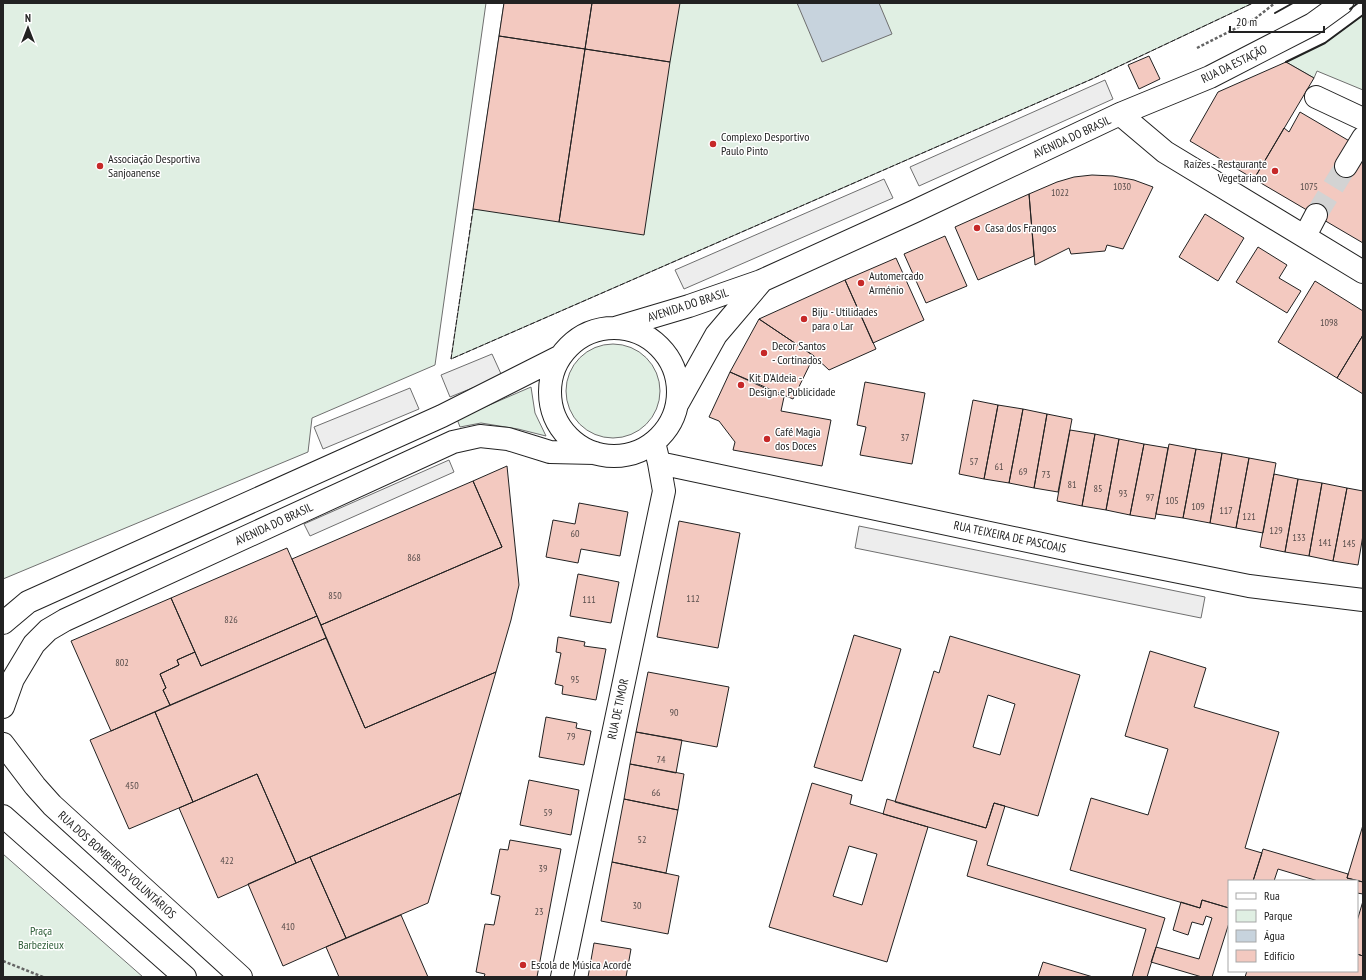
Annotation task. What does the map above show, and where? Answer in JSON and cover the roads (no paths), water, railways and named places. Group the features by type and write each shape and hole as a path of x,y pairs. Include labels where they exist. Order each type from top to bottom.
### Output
{"street":[{"name":"RUA DA ESTAÇÃO","path":"1120,114 1210,77 1313,24 1342,3"},
{"path":"1316,97 1363,118"},
{"name":"AVENIDA DO BRASIL","path":"595,453 579,446 566,435 556,422 550,406 549,389 552,372 559,357 574,341 593,331 615,328 689,306 761,281 913,212 1120,114 1165,152 1363,272"},
{"path":"1346,166 1363,138"},
{"path":"1305,236 1316,215"},
{"name":"AVENIDA DO BRASIL","path":"3,707 13,679 34,644 48,630 65,620 453,442 480,436 508,439 550,452 595,453 615,456 635,453 654,442 669,425 677,404 716,335 761,281"},
{"name":"AVENIDA DO BRASIL","path":"615,328 637,332 652,340 664,351 673,366 678,382 677,404"},
{"name":"AVENIDA DO BRASIL","path":"3,623 28,602 442,416 559,357"},
{"name":"RUA DE TIMOR","path":"562,977 664,491 654,442"},
{"name":"RUA TEIXEIRA DE PASCOAIS","path":"659,463 1249,586 1363,600"},
{"name":"RUA DOS BOMBEIROS VOLUNTÁRIOS","path":"3,744 35,786 52,805 241,977"},
{"path":"3,816 185,977"}],"water":[{"path":"797,3 879,3 892,34 822,62"}],"tunnel":[{"path":"1316,215 1346,166"}],"place":[{"name":"Complexo Desportivo Paulo Pinto","path":"713,144"},
{"name":"Associação Desportiva Sanjoanense","path":"100,166"},
{"name":"Raízes - Restaurante Vegetariano","path":"1275,171"},
{"name":"Casa dos Frangos","path":"977,228"},
{"name":"Automercado Arménio","path":"861,283"},
{"name":"Biju - Utilidades para o Lar","path":"804,319"},
{"name":"Decor Santos - Cortinados","path":"764,353"},
{"name":"Kit D'Aldeia - Design e Publicidade","path":"741,385"},
{"name":"Café Magia dos Doces","path":"767,439"},
{"name":"Escola de Música Acorde","path":"523,965"}],"park label":[{"name":"Praça Barbezieux","path":"41,938"}]}
